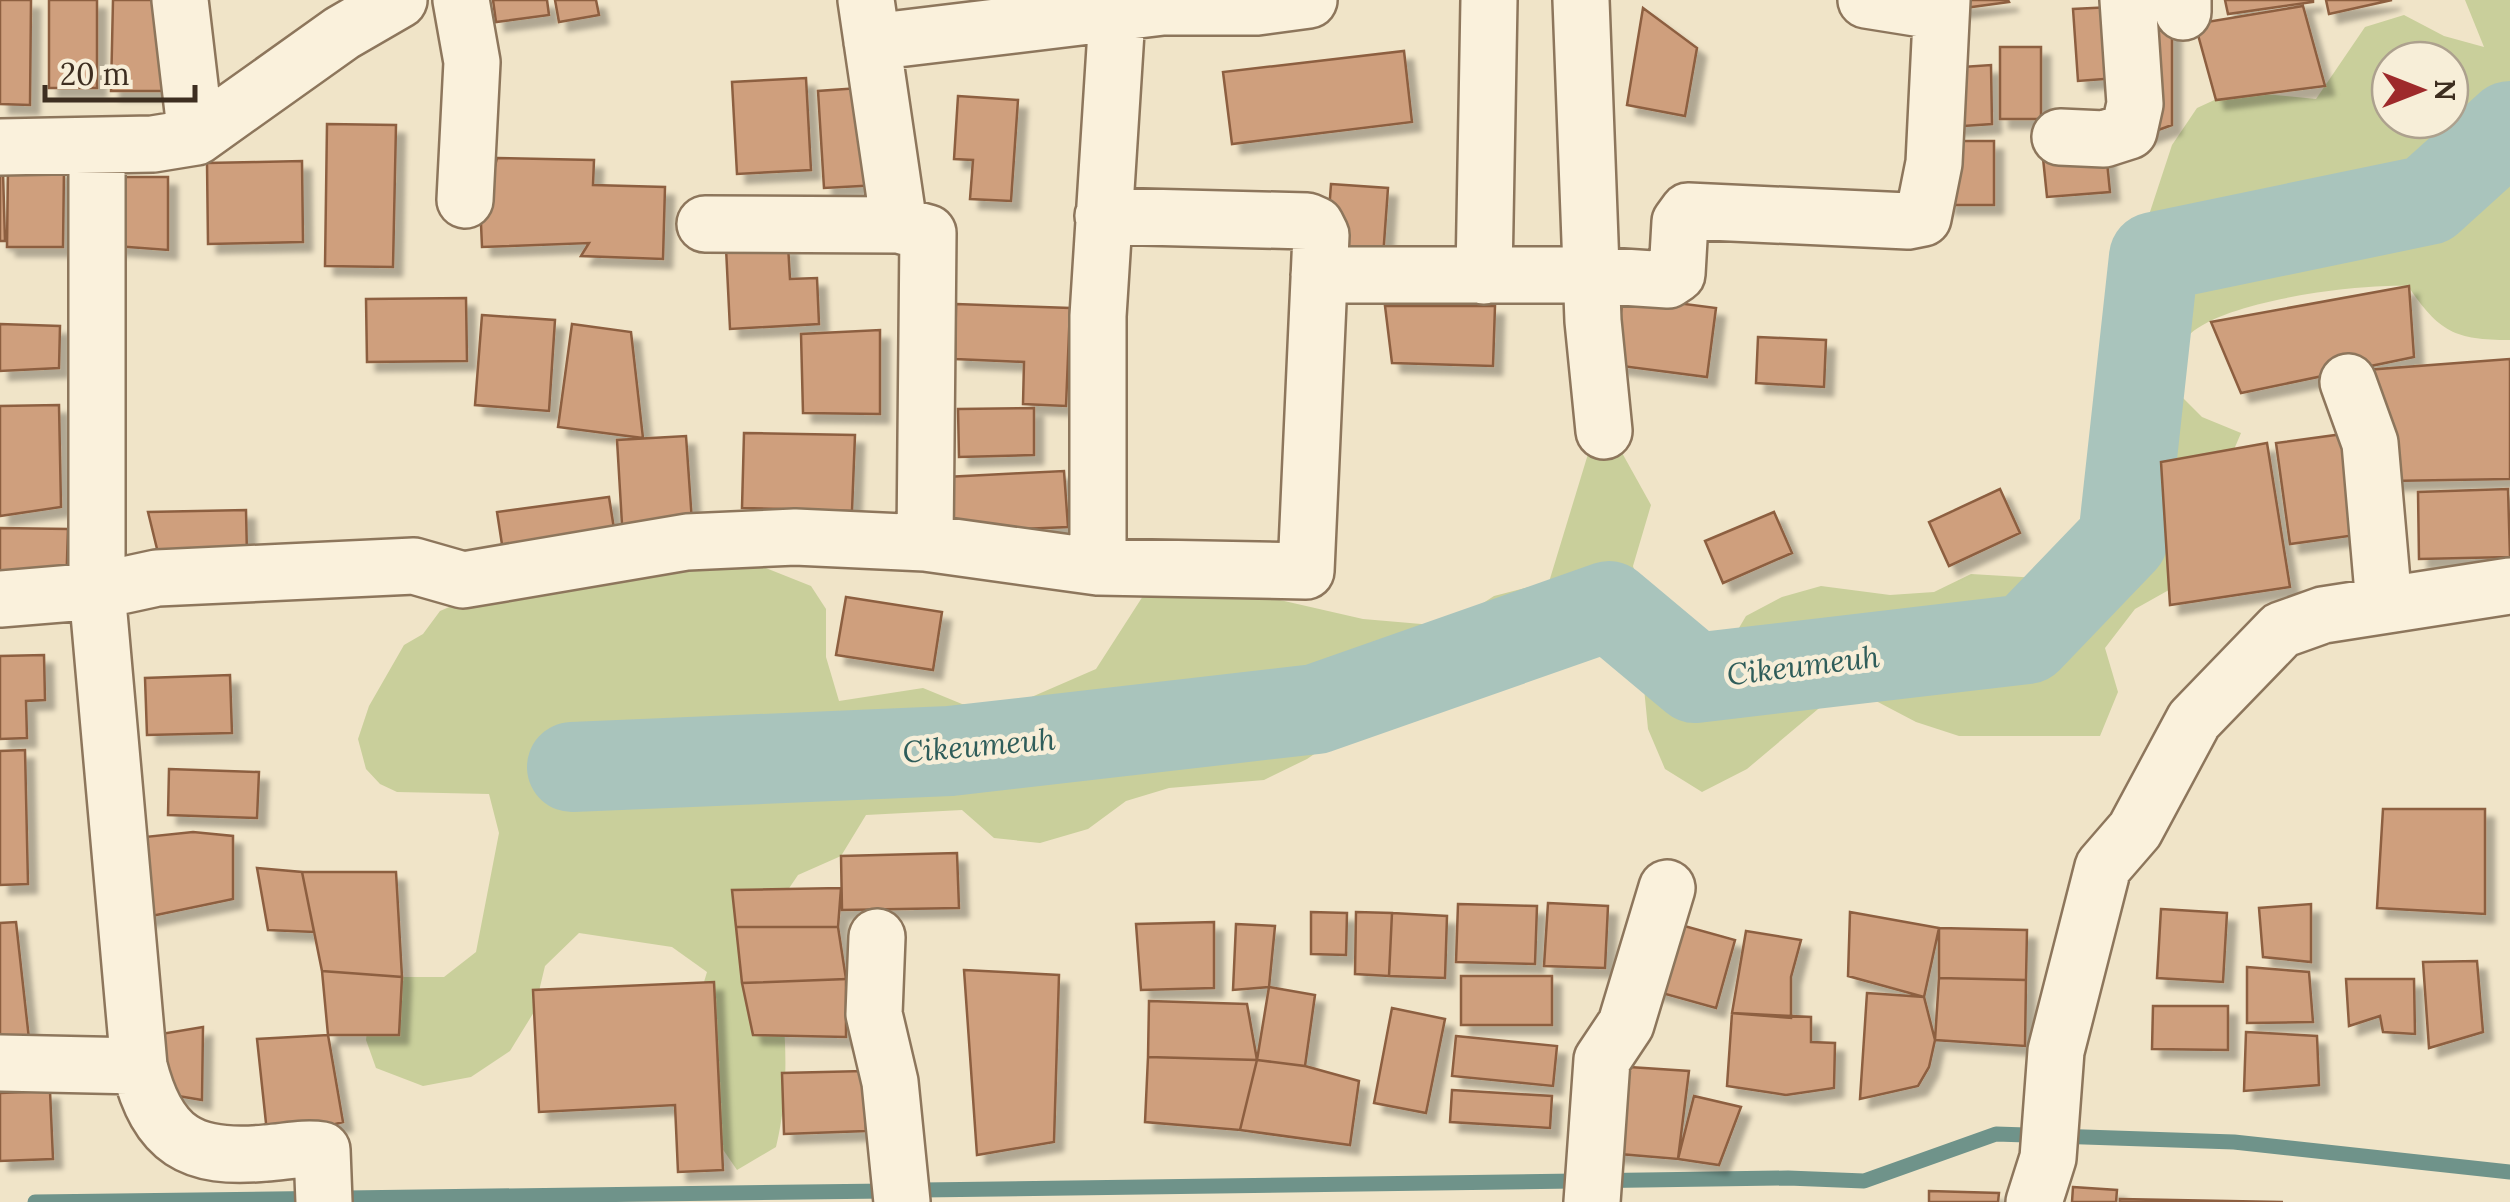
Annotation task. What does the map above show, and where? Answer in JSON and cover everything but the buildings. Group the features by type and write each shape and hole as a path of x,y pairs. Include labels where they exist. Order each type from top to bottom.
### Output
{"street":[{"path":"180,0 196,137"},
{"path":"0,147 97,146 196,137 342,33 399,0"},
{"path":"461,0 472,62 464,200"},
{"path":"899,224 869,21 1118,6 1309,0"},
{"path":"1484,276 1489,0"},
{"path":"1582,0 1592,275 1604,431"},
{"path":"1319,275 1592,275 1658,281 1675,277 1680,222 1688,211 1908,221 1923,218 1934,163 1942,6 1866,0"},
{"path":"2060,137 2104,139 2129,132 2135,104 2128,0"},
{"path":"1098,567 1098,316 1118,6"},
{"path":"97,146 97,590 139,1066 158,1120 191,1147 233,1156 322,1150 323,1190"},
{"path":"0,599 97,590 157,578 414,566 463,580 731,539 926,543 1098,567 1306,572 1319,275 1320,235 1316,226 1307,221 1104,216"},
{"path":"705,224 899,224 928,233 931,241 926,543"},
{"path":"2348,382 2370,443 2384,604"},
{"path":"2041,1180 2056,1050 2102,867 2135,830 2194,720 2281,630 2323,615 2510,586"},
{"path":"1593,1188 1602,1060 1626,1024 1666,888"},
{"path":"877,936 874,1014 890,1082 902,1202"},
{"path":"0,1063 139,1066"}],"green space":[{"path":"2465,0 2510,0 2510,340 2475,338 2450,330 2429,314 2408,286 2327,291 2262,303 2208,322 2190,334 2180,350 2169,384 2202,417 2241,433 2176,586 2135,609 2105,648 2118,692 2100,736 1959,736 1916,722 1876,701 1824,704 1747,769 1702,792 1665,769 1648,729 1644,688 1614,657 1568,653 1527,671 1432,680 1388,704 1307,759 1264,780 1169,788 1126,801 1088,829 1040,843 994,838 962,810 866,815 841,856 798,875 771,915 784,1031 782,1118 776,1147 737,1170 713,1135 695,1012 707,972 672,947 579,933 545,966 534,1012 510,1051 471,1077 423,1086 376,1068 366,1040 370,1001 402,977 444,977 476,952 499,833 489,794 397,792 380,784 366,769 358,739 369,706 404,645 423,634 440,611 468,599 638,571 758,565 811,586 826,609 826,657 839,701 923,688 962,704 1004,709 1096,669 1143,596 1184,578 1363,619 1433,625 1465,615 1494,596 1549,582 1588,454 1616,442 1651,505 1633,566 1643,600 1726,650 1746,616 1782,597 1821,586 1890,595 1934,592 1971,574 2056,579 2093,565 2151,509 2127,383 2139,300 2154,257 2146,224 2172,145 2197,108 2234,91 2316,99 2365,27 2404,15 2459,40 2370,40 2370,140 2470,140 2470,43 2484,47"}],"waterway":[{"name":"Cikeumeuh","path":"572,767 950,751 1316,709 1609,606 1695,678 2027,639 2123,539 2154,257 2428,200 2510,126"},
{"path":"922,1190 1788,1178 1864,1181 1996,1134 2234,1142 2510,1172"},
{"path":"35,1202 887,1191"}]}
